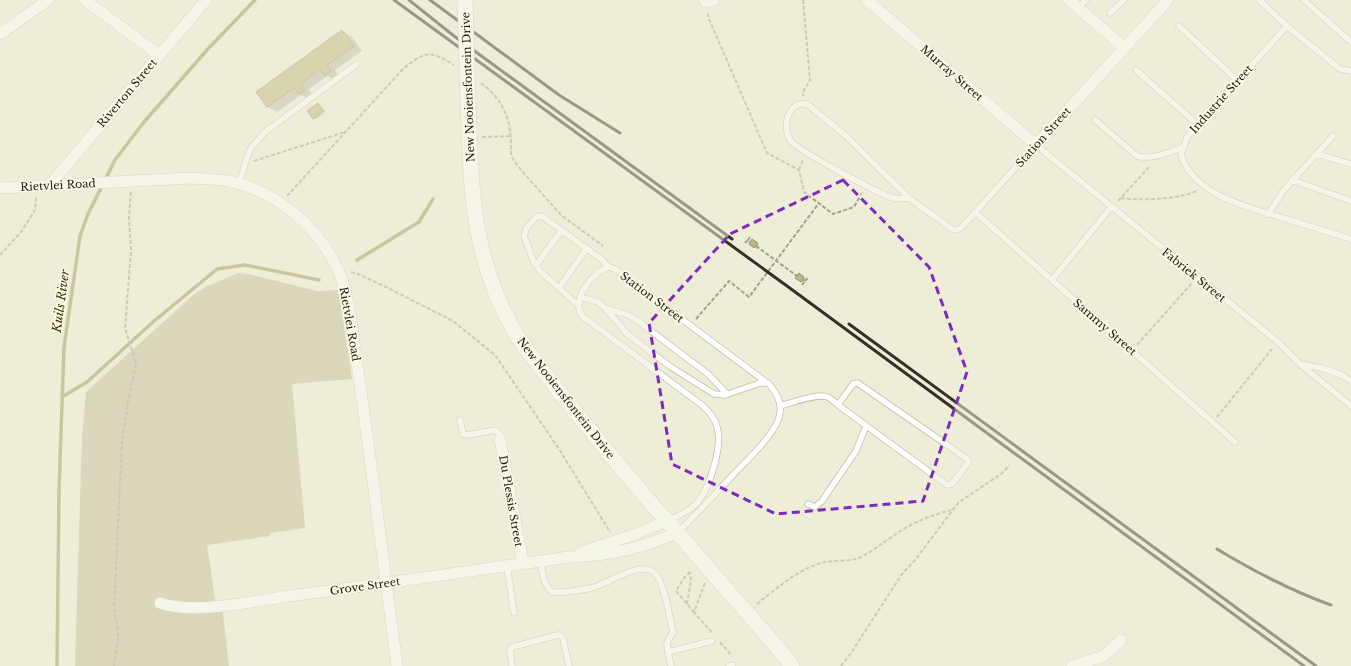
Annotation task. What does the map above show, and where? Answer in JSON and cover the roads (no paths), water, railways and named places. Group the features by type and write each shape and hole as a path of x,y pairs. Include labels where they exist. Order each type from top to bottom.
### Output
{"street":[{"path":"0,34 48,0"},
{"path":"85,0 159,55"},
{"name":"Riverton Street","path":"48,186 206,0"},
{"name":"New Nooiensfontein Drive","path":"465,0 471,179 474,208 486,263 506,315 516,334 527,350 575,412 656,509 678,532 778,647 792,666"},
{"name":"Murray Street","path":"867,0 1036,145"},
{"path":"1068,0 1082,4 1125,48"},
{"name":"Station Street","path":"1036,145 1168,0"},
{"name":"Rietvlei Road","path":"0,188 77,184 129,186 190,178 216,179 248,187 274,199 298,217 319,238 331,255 347,295 369,450 396,666"},
{"name":"Du Plessis Street","path":"500,439 522,563"},
{"name":"Grove Street","path":"569,556 633,535 667,521"},
{"name":"Grove Street","path":"160,603 171,607 204,608 386,584 569,556 594,555 628,549 661,540 678,532"},
{"path":"1072,666 1104,656 1121,640"}],"lane":[{"path":"1110,13 1124,0"},
{"path":"1259,0 1287,26 1340,69 1351,71"},
{"path":"1304,0 1351,42"},
{"path":"1179,26 1238,81"},
{"name":"Industrie Street","path":"1182,148 1187,137 1287,26"},
{"path":"239,184 251,148 265,132 358,64"},
{"path":"1136,70 1198,125"},
{"name":"Station Street","path":"909,198 893,198 873,189 794,145 787,133 786,119 789,112 794,107 807,104 845,135 909,198 952,229 956,230 961,228 1036,145"},
{"path":"1095,120 1138,156 1146,157 1182,148 1181,155 1183,162 1190,173 1218,195 1246,207 1351,239"},
{"path":"1268,214 1292,180 1333,136"},
{"name":"Fabriek Street","path":"1036,145 1278,342 1300,364 1351,406"},
{"path":"1317,154 1351,164"},
{"path":"1292,180 1351,201"},
{"path":"1052,280 1111,207"},
{"name":"Sammy Street","path":"975,212 1235,442"},
{"path":"609,267 587,248 542,216 536,217 526,229 524,236 536,265 540,271 578,305 582,316 702,405 712,415 715,421 719,434 718,446 706,490 691,509 667,521"},
{"path":"536,265 562,230"},
{"path":"559,288 587,248"},
{"name":"Station Street","path":"578,305 585,287 598,271 609,267 615,269 768,383 776,393 780,406"},
{"path":"580,298 598,302 626,333 671,367 714,394 727,394 760,383 768,383"},
{"path":"605,308 634,318 708,374 727,394"},
{"path":"1300,364 1323,368 1343,375 1351,381"},
{"path":"678,532 714,496 771,433 781,412 780,406 818,396 828,398 946,485 952,484 968,463 966,458 857,383 854,384 838,405"},
{"path":"460,420 463,434 466,435 496,430 500,439"},
{"path":"808,504 815,507 822,501 856,451 866,426"},
{"path":"541,561 544,580 552,592 594,587 636,569 647,569 654,572 661,584 673,632 667,644 671,666"},
{"path":"507,566 514,613"},
{"path":"512,666 510,652 512,647 558,635 563,638 570,666"},
{"path":"668,652 712,641"}],"waterway":[{"name":"Kuils River","path":"57,666 59,490 64,347 80,236 88,214 115,160 144,122 207,50 255,0"},
{"path":"357,260 419,222 433,199"},
{"path":"62,397 87,382 153,322 217,269 245,265 319,280"}],"railway":[{"path":"394,0 787,286 1304,666"},
{"path":"409,0 454,36 732,239"},
{"path":"430,0 559,95 620,133"},
{"path":"849,324 1316,666"},
{"path":"1217,549 1272,580 1331,605"}]}
